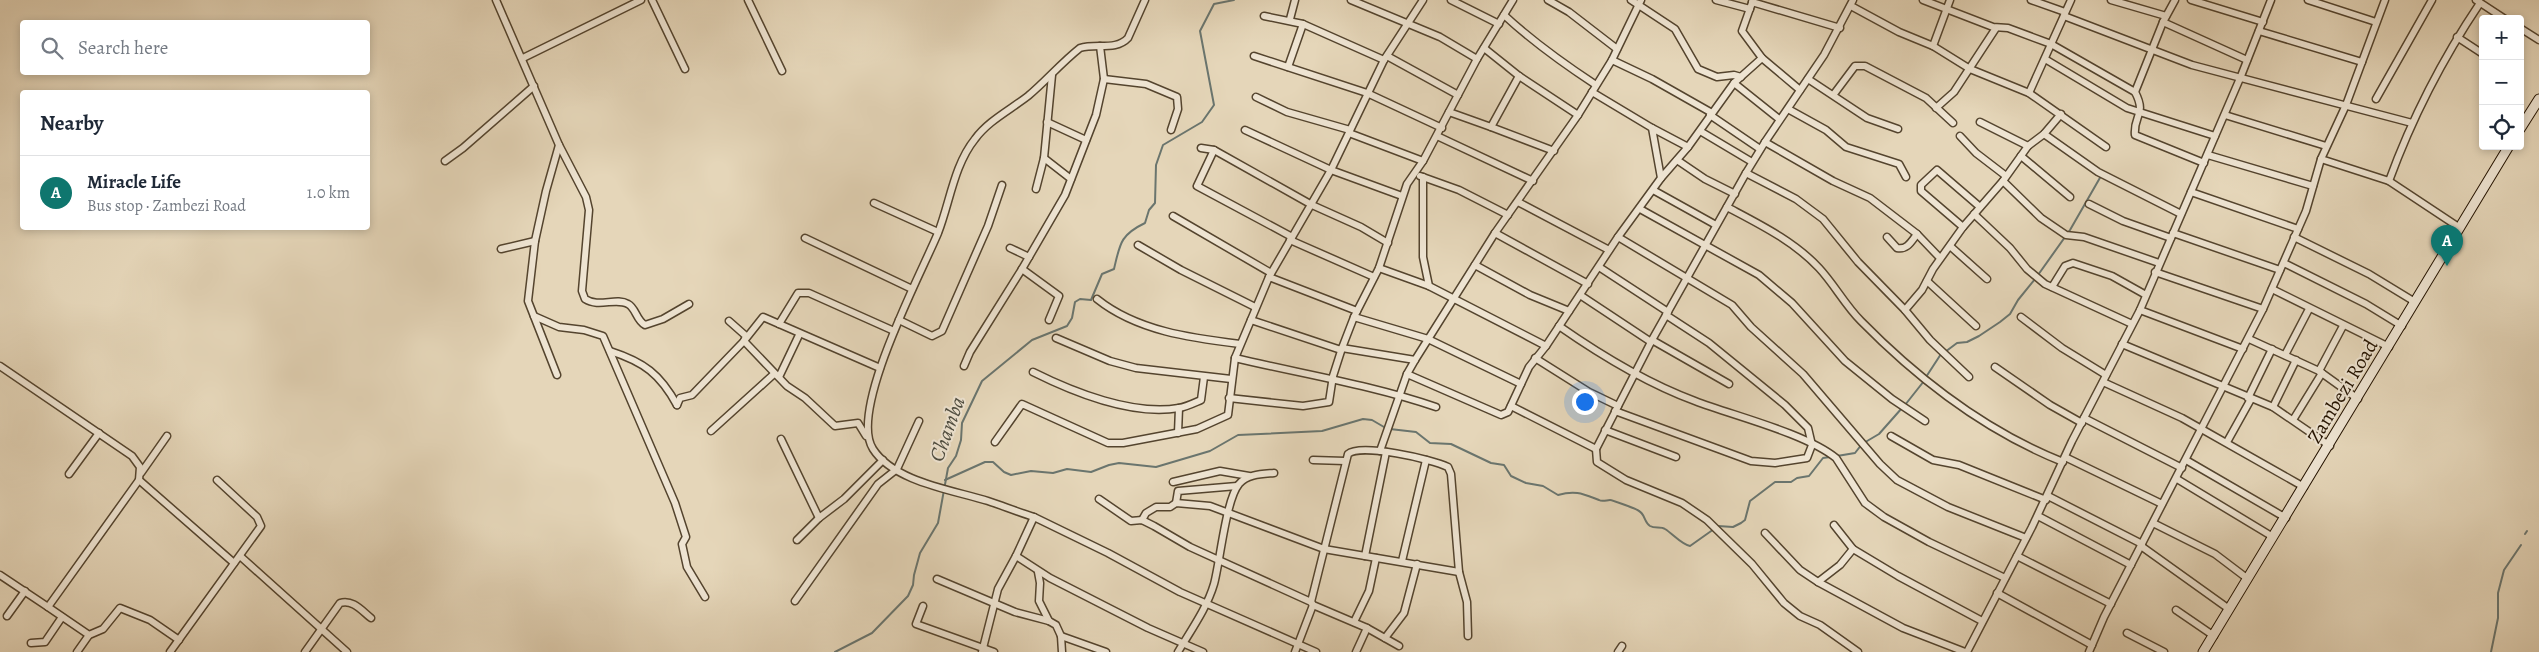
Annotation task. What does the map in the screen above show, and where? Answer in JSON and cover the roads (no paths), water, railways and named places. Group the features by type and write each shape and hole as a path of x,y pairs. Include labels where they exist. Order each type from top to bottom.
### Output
{"main road":[{"path":"2524,123 2539,99"},
{"name":"Zambezi Road","path":"2203,652 2330,446 2508,150"}],"street":[{"path":"496,0 523,58 559,145 586,197 588,210 582,291 585,299 594,303 628,304 641,323 645,325 663,319 689,304"},
{"path":"523,58 641,0"},
{"path":"652,0 685,68"},
{"path":"748,0 782,71"},
{"path":"867,438 870,412 880,368 894,331 938,232 963,158 974,139 984,128 1052,75 1080,48 1124,43 1136,22 1145,0"},
{"path":"1290,19 1295,0"},
{"path":"1351,0 1440,37 1478,58"},
{"path":"995,442 1022,404 1108,443 1123,443 1197,429 1228,415 1235,358 1270,275 1331,170 1385,58 1423,0"},
{"path":"1451,0 1498,24"},
{"path":"1229,398 1314,406 1329,402 1332,381 1342,349 1356,314 1379,268 1402,196 1442,128 1478,58 1513,0"},
{"path":"1548,0 1569,12 1617,49"},
{"path":"1631,0 1640,3 1675,29 1698,69 1717,77 1734,75 1741,78"},
{"path":"1716,0 1752,4 1840,28"},
{"path":"1923,0 1996,28 2008,28 2051,44 2090,64 2135,92"},
{"path":"1933,46 1950,0"},
{"path":"2031,0 2192,65 2234,76 2241,76 2412,123"},
{"path":"2029,93 2071,0"},
{"path":"2111,0 2165,19 2247,60"},
{"path":"2175,0 2150,49 2135,92 2141,111 2135,135 2204,164"},
{"path":"2191,0 2263,22"},
{"path":"1765,534 1800,570 1818,582 1903,628 1966,652 2038,516 2083,420 2140,310 2155,272 2208,155 2263,22 2270,0"},
{"path":"2308,0 2376,22"},
{"path":"2089,652 2111,604 2162,504 2177,479 2201,428 2264,309 2298,229 2326,146 2346,105 2385,0"},
{"path":"2376,99 2432,0"},
{"path":"2389,180 2412,123 2478,1 2499,15"},
{"path":"1365,556 1383,452 1407,374 1428,339 1456,299 1495,232 1578,115 1612,60 1640,3"},
{"path":"1858,652 1820,625 1800,616 1784,603 1752,564 1713,524 1682,503 1611,472 1597,462 1596,449 1605,430 1651,341 1752,162 1779,119 1808,79 1840,28 1852,3 1899,32 1933,46 1970,70 2029,93 2106,147"},
{"path":"1752,4 1742,32 1762,58 1800,90"},
{"path":"1504,15 1539,42 1556,59 1596,85"},
{"path":"1264,16 1290,19 1303,24 1385,58 1458,95"},
{"path":"1288,67 1303,24"},
{"path":"1936,108 1954,92 1996,28"},
{"path":"2259,31 2362,62"},
{"path":"2524,31 2539,40"},
{"path":"2457,37 2479,51"},
{"path":"964,366 970,352 1056,211 1071,179 1096,115 1104,79 1100,46"},
{"path":"1484,48 1519,76 1578,115"},
{"path":"1254,56 1367,93 1442,128"},
{"path":"1407,374 1501,415 1505,415 1535,358 1546,346 1618,237 1734,84 1762,58"},
{"path":"2045,59 2128,108 2215,136"},
{"path":"1612,60 1652,79 1711,114 1760,149"},
{"path":"1834,94 1854,66 1865,66 1926,98 1953,123"},
{"path":"1036,189 1044,158 1052,75"},
{"path":"1490,127 1519,76"},
{"path":"1104,79 1146,84 1177,97 1178,109 1172,130"},
{"path":"1808,79 1834,94 1867,118 1898,129"},
{"path":"1734,84 1779,119"},
{"path":"445,161 463,148 534,86"},
{"path":"1592,92 1688,147"},
{"path":"1256,97 1287,112 1349,131 1423,161"},
{"path":"1788,109 1826,130 1846,147 1899,164 1906,177"},
{"path":"1449,112 1554,151"},
{"path":"1905,310 1963,227 2004,179 2028,146 2044,134 2061,114"},
{"path":"2224,115 2326,146"},
{"path":"1047,122 1086,140"},
{"path":"1980,122 2028,146"},
{"path":"1652,128 1661,178"},
{"path":"1246,130 1331,170 1402,196"},
{"path":"1700,131 1752,162"},
{"path":"2044,134 2098,172 2181,214"},
{"path":"1437,136 1533,180"},
{"path":"1960,136 2040,218 2066,235 2084,237 2159,263"},
{"path":"1765,142 1833,181 1870,198 1917,234 1940,258"},
{"path":"557,374 528,301 535,241 546,190 559,145"},
{"path":"1201,148 1214,150 1312,205 1361,227 1388,243"},
{"path":"1214,150 1197,186 1291,239 1374,277"},
{"path":"2208,155 2313,186"},
{"path":"2021,156 2070,197"},
{"path":"1044,158 1071,179"},
{"path":"2322,159 2389,180 2460,228"},
{"path":"1677,160 1705,179 1735,194"},
{"path":"1963,227 1921,191 1921,185 1937,170 1980,207"},
{"path":"1414,173 1459,190 1508,215"},
{"path":"1746,173 1810,208 1905,310 1930,340 1969,377"},
{"path":"1423,177 1423,257 1429,286"},
{"path":"899,320 932,336 942,331 988,226 1002,185"},
{"path":"1653,190 1716,225"},
{"path":"2192,192 2298,229"},
{"path":"1518,202 1609,250"},
{"path":"874,203 938,232"},
{"path":"2089,204 2123,221 2280,270"},
{"path":"1727,207 1756,222 1807,255 1827,277 1849,309 1924,381 1990,426 2036,451 2064,459 2162,504"},
{"path":"1640,209 1759,275 1792,304 1845,361 1892,399 1925,421"},
{"path":"1974,214 2010,248 2028,270 2052,287 2132,324"},
{"path":"1173,216 1270,275 1356,314 1428,339 1521,384"},
{"path":"1495,232 1588,284"},
{"path":"1888,236 1897,248 1902,249 1906,248 1917,234"},
{"path":"1618,237 1688,277 1732,305 1757,332 1803,374 1892,476 1914,491 1948,507 2026,538"},
{"path":"2294,237 2369,274 2416,302"},
{"path":"805,238 912,289"},
{"path":"501,249 535,241"},
{"path":"1138,245 1181,270 1255,307"},
{"path":"1950,246 1988,279"},
{"path":"1010,248 1029,257"},
{"path":"2052,287 2066,266 2073,263 2112,276 2146,295"},
{"path":"2284,263 2366,304 2402,326"},
{"path":"1475,265 1530,295 1569,311"},
{"path":"1535,358 1616,408 1758,462 1775,463 1807,458 1812,445 1808,428 1780,400 1709,343 1599,267"},
{"path":"1379,268 1429,286 1546,346"},
{"path":"1022,269 1059,296 1049,320"},
{"path":"2155,272 2264,309"},
{"path":"1927,281 1976,326"},
{"path":"2272,289 2343,326 2389,347"},
{"path":"779,324 798,293 810,293 894,331"},
{"path":"1580,295 1651,341 1729,384"},
{"path":"1097,299 1119,313 1171,334 1240,344"},
{"path":"2285,355 2310,309"},
{"path":"2140,310 2243,349"},
{"path":"534,316 560,327 598,333 603,336 675,503 686,537 682,544 688,567 705,597"},
{"path":"610,352 630,358 651,370 666,386 677,405 680,398 692,395 744,341 763,317 799,335 880,368"},
{"path":"2021,317 2062,348 2106,375"},
{"path":"1251,320 1342,349 1415,360"},
{"path":"729,321 746,336 744,341"},
{"path":"1559,326 1605,357 1635,374 1695,401 1749,419 1812,445 1836,458 1865,503 1884,517 1929,542 2005,578"},
{"path":"2293,420 2321,372 2343,326"},
{"path":"711,431 776,376 799,335"},
{"path":"1056,338 1110,361 1136,368 1231,379"},
{"path":"2249,339 2321,372 2358,399"},
{"path":"744,341 776,376 834,426 858,423 883,460 897,469 942,488 1034,517 1108,553 1180,592 1316,652"},
{"path":"2122,344 2273,407 2330,446"},
{"path":"2227,442 2250,398 2272,349"},
{"path":"1235,358 1400,395 1436,408"},
{"path":"2273,407 2296,360"},
{"path":"0,366 132,456 140,467 140,477 234,563"},
{"path":"1994,367 2050,405 2182,468"},
{"path":"1033,372 1083,395 1114,404 1179,408 1201,400 1204,377"},
{"path":"2103,382 2201,428 2304,487"},
{"path":"1511,406 1596,449"},
{"path":"1178,433 1179,408"},
{"path":"795,601 878,484 890,477 897,469 919,421"},
{"path":"1605,430 1676,457"},
{"path":"70,474 99,433"},
{"path":"48,608 167,436"},
{"path":"1891,436 1933,460 1959,464 2047,498 2142,545 2229,609"},
{"path":"781,439 819,518"},
{"path":"1295,652 1300,644 1312,603 1345,461 1352,450 1383,452 1426,460 1448,467 1451,474 1459,572 1467,602 1468,636"},
{"path":"797,540 883,460"},
{"path":"1312,460 1345,461"},
{"path":"1402,561 1426,460"},
{"path":"2186,460 2286,518"},
{"path":"1173,482 1220,471 1249,476 1274,473"},
{"path":"1178,652 1207,603 1237,486 1249,476"},
{"path":"2177,479 2273,537"},
{"path":"170,652 234,563 260,531 260,523 217,480"},
{"path":"1176,503 1178,491 1237,486"},
{"path":"1099,499 1131,521 1142,520 1219,560 1258,576 1367,628 1399,646"},
{"path":"1142,520 1146,513 1152,509 1170,507 1176,503 1210,506 1229,512 1279,534 1324,549 1459,572"},
{"path":"2038,516 2131,565"},
{"path":"982,650 999,587 1034,517"},
{"path":"2153,523 2215,554 2248,579"},
{"path":"1834,525 1853,549 1898,576 1982,621"},
{"path":"1818,582 1840,565 1853,549"},
{"path":"240,556 347,652"},
{"path":"1016,556 1038,572 1183,644 1203,652"},
{"path":"2017,556 2111,604"},
{"path":"1354,622 1365,602 1376,558"},
{"path":"1384,638 1404,612 1417,564"},
{"path":"1038,572 1040,583 1038,599 1050,621"},
{"path":"0,575 89,635"},
{"path":"937,579 994,604 1050,621 1056,625 1062,636 1062,652"},
{"path":"7,616 25,591"},
{"path":"1997,593 2092,645"},
{"path":"305,652 337,606 343,602 353,604 371,618"},
{"path":"923,606 915,624 982,650 994,652"},
{"path":"77,652 89,635 103,629 120,608 150,620 179,640"},
{"path":"2176,610 2214,636"},
{"path":"31,643 45,642 62,617"},
{"path":"1356,652 1367,628"},
{"path":"2127,633 2164,652"},
{"path":"1062,636 1106,652"}],"waterway":[{"name":"Chamba","path":"835,652 872,633 908,596 913,585 920,553 938,523 948,468 956,456 961,440 962,423 982,381 1032,340 1067,326 1072,318 1075,302 1080,299 1091,300 1102,274 1114,269 1122,241 1130,232 1145,223 1149,210 1155,203 1156,165 1163,145 1202,122 1214,105 1200,31 1214,4 1234,0"},
{"path":"2038,275 2070,230 2101,176"},
{"path":"1945,352 1957,343 1967,342 1979,336 2010,314 2018,300 2035,279"},
{"path":"1926,377 1941,354"},
{"path":"1905,405 1924,381"},
{"path":"1837,456 1855,453 1862,444 1879,434 1902,408"},
{"path":"945,480 985,462 993,462 1004,472 1011,475 1031,471 1053,473 1067,469 1091,472 1119,463 1156,467 1210,451 1238,435 1322,431 1363,419 1372,420 1384,427"},
{"path":"1390,429 1416,432 1430,443 1451,444 1491,463 1504,465 1511,476 1526,483 1543,486 1558,495 1579,493 1600,501 1610,500 1637,510 1641,512 1650,526 1663,528 1690,546 1714,529"},
{"path":"1718,526 1733,527 1741,523 1745,520 1750,501 1775,482 1791,482 1797,478 1809,476 1823,458 1830,457"},
{"path":"2491,652 2498,618 2498,593 2504,570 2521,545"}],"place":[{"name":"Miracle Life","path":"2447,266"}]}
